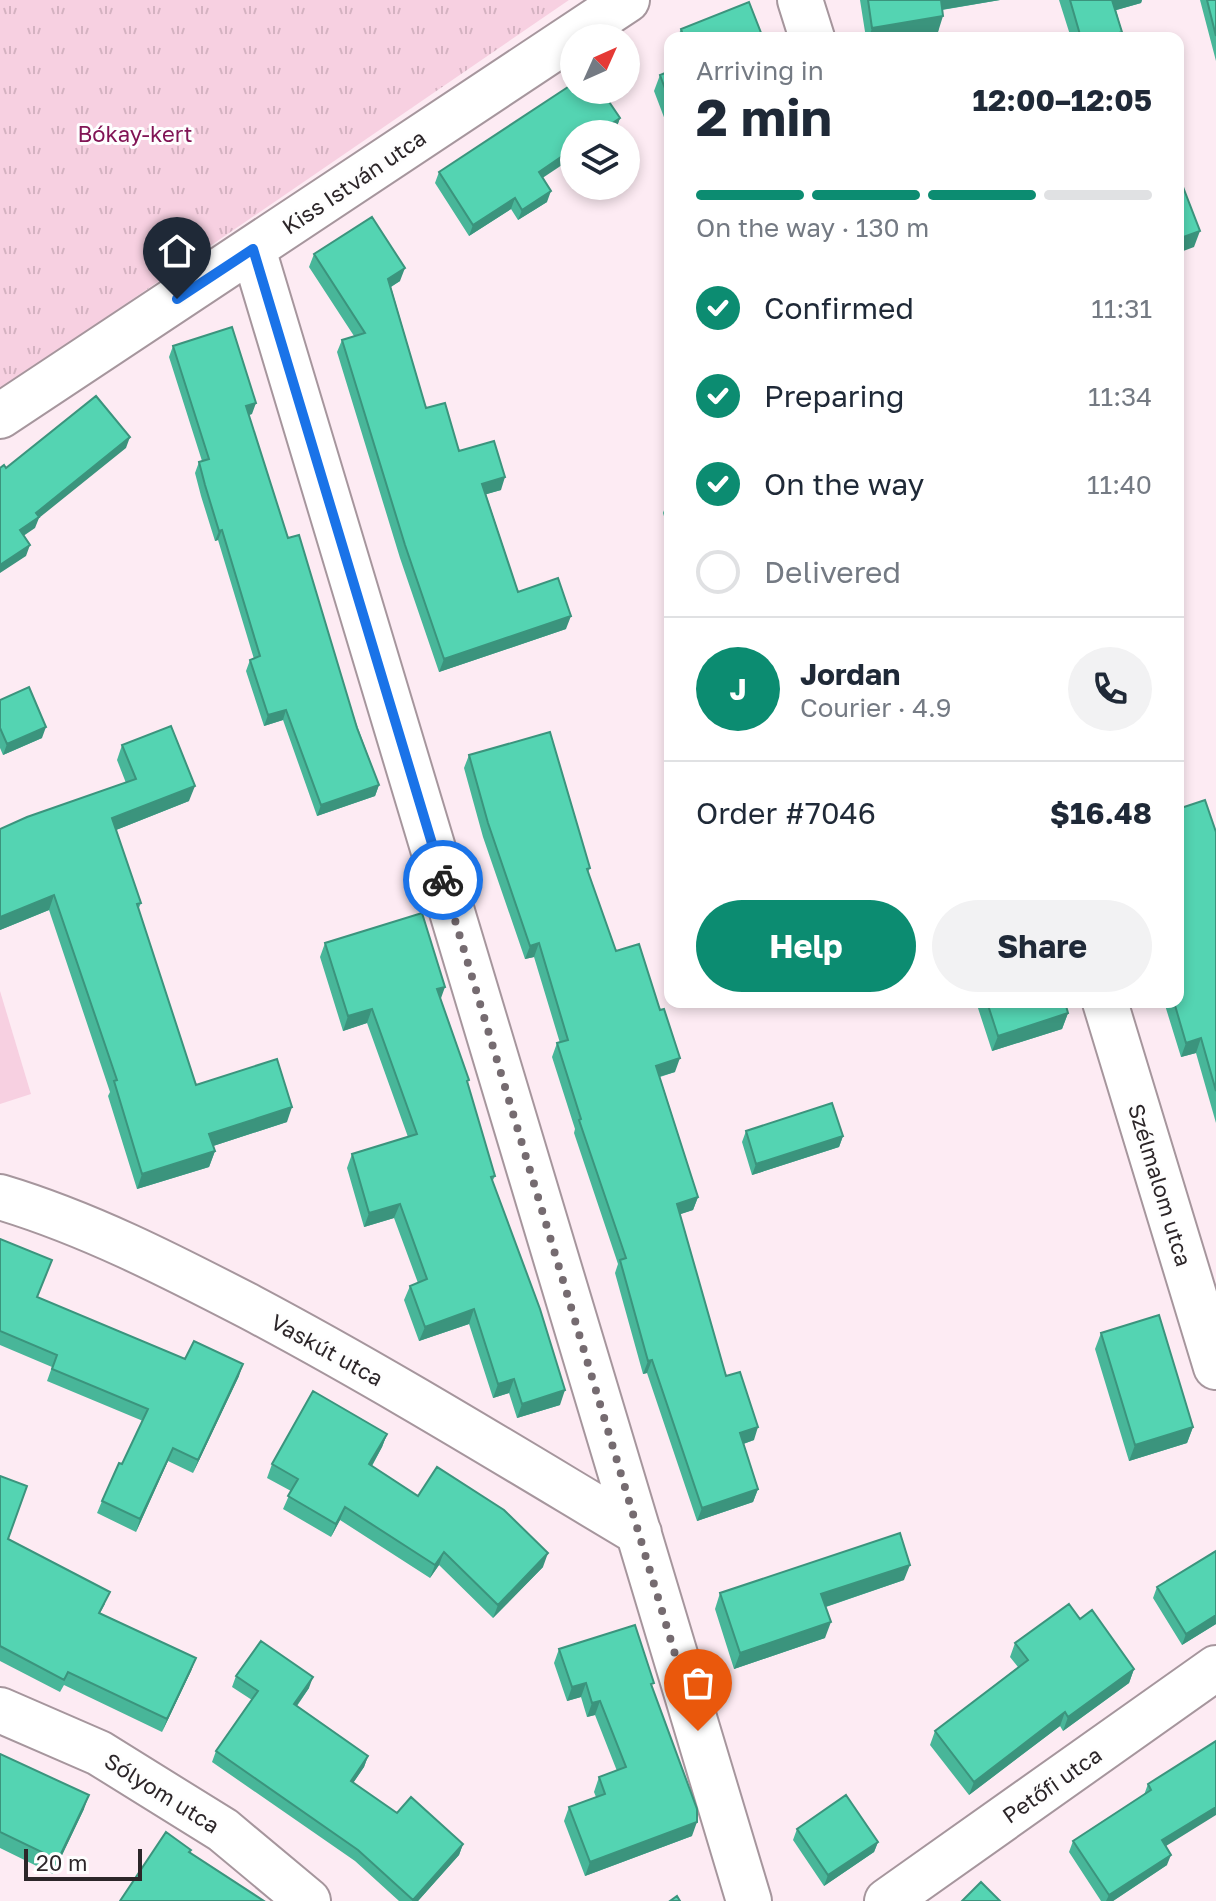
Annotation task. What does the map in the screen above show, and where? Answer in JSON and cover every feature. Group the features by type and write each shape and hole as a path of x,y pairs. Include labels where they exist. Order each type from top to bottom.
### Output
{"street":[{"name":"Kiss István utca","path":"0,416 627,0"},
{"path":"800,0 810,32"},
{"path":"253,249 749,1901"},
{"name":"Szélmalom utca","path":"1107,1008 1216,1367"},
{"name":"Vaskút utca","path":"0,1197 34,1207 116,1241 331,1350 639,1533"},
{"name":"Petőfi utca","path":"887,1901 1216,1668"},
{"name":"Sólyom utca","path":"0,1710 99,1753 223,1830 308,1901"}],"green space":[{"name":"Bókay-kert","path":"0,0 569,0 0,390"},
{"path":"0,991 31,1094 0,1104"}],"building":[{"path":"868,0 941,0 943,16 872,28"},
{"path":"1070,0 1112,0 1122,32 1079,32"},
{"path":"1207,0 1216,0 1216,36"},
{"path":"749,2 761,32 682,32 681,29"},
{"path":"560,92 560,104 610,104 620,118 560,120 560,158 539,172 551,191 522,210 515,198 473,225 439,172"},
{"path":"1184,190 1200,231 1184,237"},
{"path":"372,217 405,268 388,279 426,408 445,403 459,451 494,441 505,477 482,484 518,592 558,578 571,616 444,659 405,545 342,340 365,333 314,254"},
{"path":"232,327 256,403 246,406 288,538 299,535 357,728 379,785 321,805 286,710 268,715 250,660 260,656 222,530 219,531 205,485 199,462 209,459 173,346"},
{"path":"96,396 130,437 36,513 39,517 20,530 30,545 0,565 0,468 4,465 6,468"},
{"path":"29,687 46,727 7,744 0,728 0,700"},
{"path":"171,726 195,786 112,818 141,903 137,904 196,1085 277,1059 292,1107 209,1134 215,1151 142,1174 114,1081 117,1080 54,895 0,917 0,829 136,779 122,745"},
{"path":"550,732 590,868 587,869 616,951 639,944 660,1010 664,1009 680,1058 656,1066 698,1197 677,1204 726,1376 740,1372 758,1427 740,1433 758,1489 702,1508 652,1360 648,1361 620,1260 626,1258 579,1120 557,1043 568,1040 539,943 530,946 488,823 469,755"},
{"path":"1205,800 1216,832 1216,1091 1201,1038 1186,1043 1176,1008 1184,1008 1184,807"},
{"path":"422,913 445,987 437,989 469,1080 495,1176 491,1177 540,1309 565,1390 522,1404 514,1379 498,1384 474,1309 425,1327 410,1286 427,1279 400,1204 369,1213 352,1154 417,1134 372,1009 348,1016 325,943"},
{"path":"989,1008 1067,1008 1068,1013 998,1036"},
{"path":"832,1103 843,1136 756,1164 746,1131"},
{"path":"0,1239 52,1260 37,1297 185,1359 194,1341 243,1364 198,1460 173,1448 140,1519 102,1501 148,1409 52,1369 57,1355 0,1331"},
{"path":"1159,1315 1193,1427 1135,1445 1101,1333"},
{"path":"313,1391 387,1434 369,1464 418,1496 437,1467 504,1510 548,1553 498,1605 444,1552 435,1565 345,1507 336,1524 288,1496 298,1479 272,1464"},
{"path":"0,1476 27,1486 8,1539 110,1592 99,1613 196,1658 167,1719 68,1672 64,1680 0,1646"},
{"path":"900,1533 910,1565 821,1594 831,1622 740,1653 720,1593"},
{"path":"1216,1551 1216,1615 1186,1634 1157,1587"},
{"path":"1069,1604 1080,1619 1092,1610 1134,1669 1068,1717 1065,1712 974,1782 935,1731 1028,1660 1015,1643"},
{"path":"635,1625 654,1683 651,1684 697,1809 697,1822 590,1862 569,1807 605,1794 599,1777 626,1767 600,1701 592,1703 586,1683 572,1687 559,1649"},
{"path":"261,1641 313,1677 294,1704 368,1756 351,1781 397,1813 411,1797 463,1844 413,1900 358,1850 216,1751 258,1691 236,1676"},
{"path":"1216,1741 1216,1807 1162,1840 1171,1855 1109,1895 1073,1841 1151,1790 1148,1784"},
{"path":"0,1754 89,1795 58,1860 0,1832"},
{"path":"846,1795 878,1842 828,1875 797,1829"},
{"path":"166,1832 191,1850 189,1852 264,1901 120,1901"},
{"path":"981,1882 1000,1901 962,1901"}],"way so far":[{"path":"443,880 698,1731"}],"route":[{"path":"177,299 253,249 443,880"}]}
